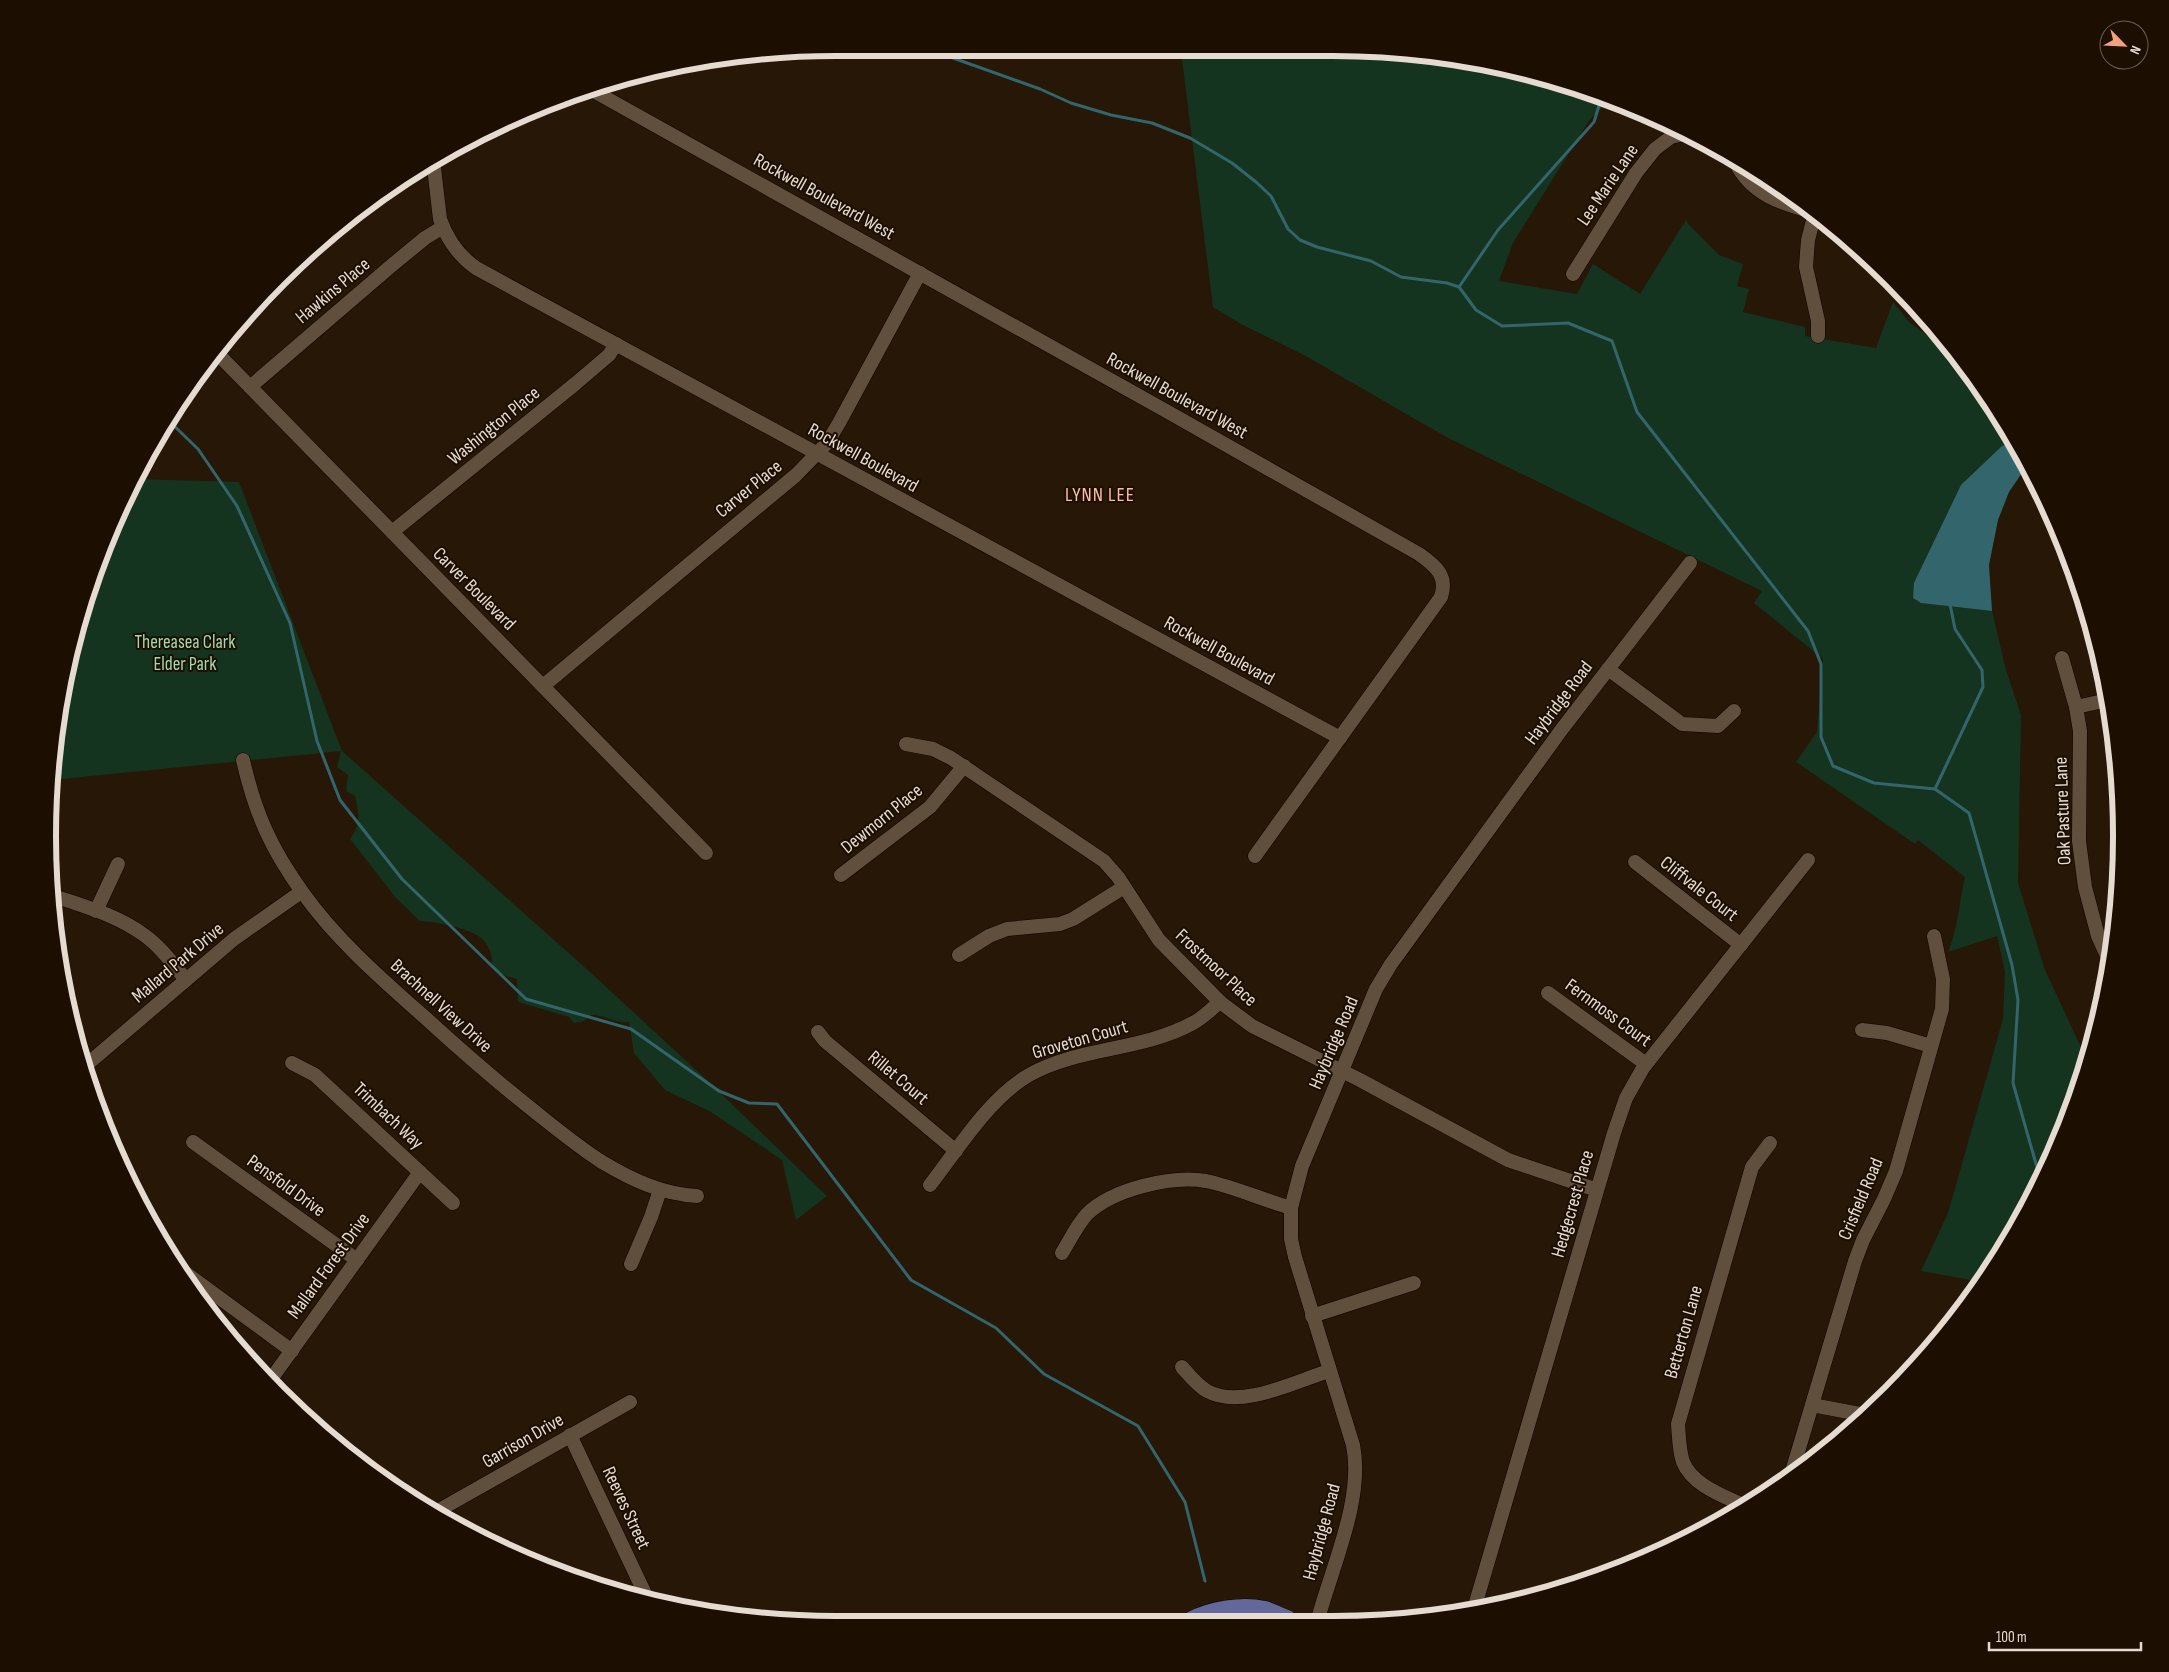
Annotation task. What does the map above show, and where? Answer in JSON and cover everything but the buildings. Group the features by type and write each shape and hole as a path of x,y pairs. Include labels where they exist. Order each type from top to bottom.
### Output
{"main road":[{"path":"1199,1616 1229,1609 1265,1610 1278,1616"}],"street":[{"name":"Rockwell Boulevard West","path":"599,94 1419,554 1437,567 1444,582 1441,597 1255,856"},
{"name":"Lee Marie Lane","path":"1573,274 1636,173 1655,149 1671,137 1676,136"},
{"name":"Rockwell Boulevard","path":"435,168 440,219 443,227 460,254 476,268 1340,738"},
{"path":"1742,173 1765,196 1789,204"},
{"path":"1813,222 1808,240 1806,267 1818,321 1818,336"},
{"name":"Hawkins Place","path":"250,387 391,266 425,238 443,227"},
{"name":"Carver Place","path":"543,686 580,653 796,475 827,443 920,273"},
{"name":"Washington Place","path":"392,532 609,355 616,344"},
{"name":"Carver Boulevard","path":"221,357 706,853"},
{"name":"Haybridge Road","path":"1319,1616 1350,1510 1356,1475 1353,1445 1312,1316 1291,1239 1291,1208 1302,1166 1376,989 1391,964 1562,729 1690,563"},
{"name":"Oak Pasture Lane","path":"2062,658 2076,707 2080,731 2079,841 2087,896 2098,936 2105,946"},
{"path":"1608,669 1682,724 1718,726 1734,711"},
{"path":"2076,707 2101,702"},
{"name":"Frostmoor Place","path":"906,744 933,749 964,766 1104,862 1124,886 1159,940 1220,1002 1252,1026 1342,1071 1508,1160 1597,1190"},
{"name":"Brachnell View Drive","path":"243,760 251,793 264,830 302,892 318,914 353,951 482,1069 588,1153 618,1171 660,1190 679,1195 697,1196"},
{"name":"Dewmorn Place","path":"842,875 930,807 964,766"},
{"name":"Hedgecrest Place","path":"1476,1602 1620,1114 1632,1087 1646,1064 1808,860"},
{"name":"Cliffvale Court","path":"1635,862 1741,945"},
{"path":"96,911 118,864"},
{"path":"959,955 989,936 1007,929 1060,924 1073,919 1124,886"},
{"name":"Mallard Park Drive","path":"90,1062 234,939 302,892"},
{"path":"59,898 96,911 128,925 144,935 155,944 186,980"},
{"name":"Crisfield Road","path":"1794,1465 1854,1262 1896,1171 1942,1009 1943,996 1940,961 1934,936"},
{"name":"Fernmoss Court","path":"1548,993 1646,1064"},
{"name":"Groveton Court","path":"930,1185 998,1099 1030,1074 1055,1063 1172,1033 1195,1022 1220,1002"},
{"path":"1862,1030 1887,1033 1931,1046"},
{"name":"Rillet Court","path":"818,1032 832,1047 956,1150"},
{"name":"Trimbach Way","path":"292,1063 315,1075 453,1203"},
{"name":"Pensfold Drive","path":"193,1142 357,1260"},
{"name":"Betterton Lane","path":"1737,1502 1701,1485 1684,1464 1680,1450 1678,1424 1752,1167 1770,1143"},
{"name":"Mallard Forest Drive","path":"274,1375 420,1172"},
{"path":"1062,1252 1086,1216 1105,1200 1116,1195 1176,1180 1206,1181 1291,1208"},
{"path":"631,1264 660,1190"},
{"path":"196,1281 292,1351"},
{"path":"1312,1316 1414,1283"},
{"path":"1182,1368 1197,1384 1208,1392 1236,1398 1264,1392 1329,1371"},
{"name":"Garrison Drive","path":"442,1508 630,1402"},
{"path":"1812,1405 1856,1413"},
{"name":"Reeves Street","path":"570,1435 645,1592"}],"green space":[{"path":"1182,56 1384,58 1435,63 1485,71 1535,83 1604,106 1590,119 1513,243 1499,281 1577,294 1593,264 1640,294 1686,220 1719,255 1743,264 1737,286 1749,289 1743,312 1805,327 1805,336 1876,348 1893,302 1909,322 1936,343 1952,361 2007,444 2002,446 1913,598 1921,603 1992,611 2006,670 2021,715 2018,883 2045,970 2082,1050 2071,1087 2053,1134 2032,1181 2008,1226 1973,1280 1921,1271 1948,1213 2003,1019 2005,972 1997,936 1948,952 1956,925 1965,877 1918,840 1915,844 1796,762 1817,732 1823,659 1754,603 1762,591 1448,438 1304,355 1241,324 1213,307"},
{"name":"Thereasea Clark Elder Park","path":"143,479 239,482 342,751 590,972 710,1083 827,1196 796,1220 782,1160 711,1112 665,1090 634,1053 629,1022 619,1022 591,1015 584,1021 574,1023 569,1017 518,1002 517,979 498,973 494,969 489,950 480,937 464,929 420,921 396,898 350,839 358,823 358,813 355,796 346,791 348,775 337,767 341,751 59,779 71,684 83,634 98,585 116,538"}],"water":[{"path":"2007,444 2022,473 2009,492 1998,520 1989,565 1992,611 1921,603 1913,598 1914,583 1961,485 2002,446"}],"waterway":[{"path":"947,56 1040,89 1071,103 1111,115 1152,123 1190,138 1232,163 1256,182 1271,196 1288,229 1300,240 1317,247 1371,261 1401,277 1447,283 1459,287 1476,310 1502,326 1568,323 1612,341 1637,412 1808,631 1821,664 1821,737 1833,766 1874,783 1935,789 1969,813 2012,965 2018,1000 2013,1083 2037,1169"},
{"path":"1459,287 1498,230 1594,122 1600,104"},
{"path":"174,426 198,449 237,506 290,623 317,741 340,800 402,879 526,999 631,1029 719,1091 749,1103 777,1104 911,1280 996,1328 1044,1374 1138,1426 1185,1502 1205,1581"},
{"path":"1935,789 1983,687 1982,670 1955,629 1950,604"}],"district":[{"name":"LYNN LEE","path":"1100,495"}]}
